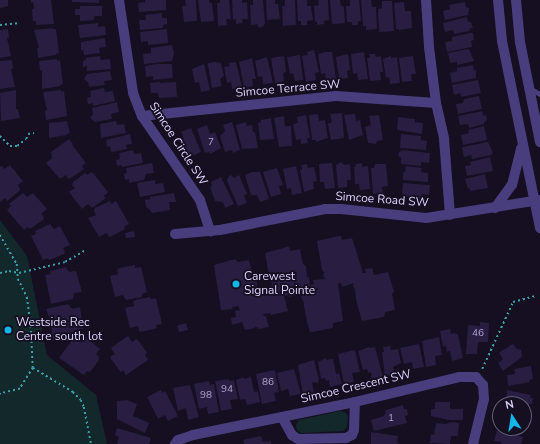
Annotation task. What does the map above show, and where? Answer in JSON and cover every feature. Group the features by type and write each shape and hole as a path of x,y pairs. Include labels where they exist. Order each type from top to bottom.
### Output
{"street":[{"name":"Simcoe Circle SW","path":"119,0 132,93 142,116 200,200 210,231"},
{"path":"426,0 429,47 436,103 444,139 450,215"},
{"path":"498,0 502,41 522,144 537,201 540,228"},
{"path":"516,0 520,42 540,142"},
{"name":"Simcoe Terrace SW","path":"142,116 336,96 436,103"},
{"path":"495,208 512,185 522,144"},
{"name":"Simcoe Road SW","path":"175,234 210,231 325,209 341,209 426,218 537,201"},
{"name":"Simcoe Crescent SW","path":"175,444 178,440 193,435 355,402 459,377 476,377"},
{"path":"473,444 484,399 483,385 476,377"},
{"path":"282,417 292,435 298,439 346,438 352,435 354,430 355,402"}],"lane":[{"path":"528,88 540,94"}],"path":[{"path":"0,25 20,23"},
{"path":"0,136 10,146 17,146 26,140 28,134 34,133"},
{"path":"0,235 14,258 19,273 18,279 27,297 31,326 33,368 20,390 0,394"},
{"path":"0,274 9,271 19,273 65,262 84,251"},
{"path":"476,377 485,366 514,302 536,296"},
{"path":"33,368 73,392 81,400 91,444"}],"green space":[{"path":"0,220 27,256 47,355 96,395 107,444 0,444"},
{"path":"340,411 345,412 348,416 347,427 343,431 301,433 297,430 296,425 299,420"}],"building":[{"path":"0,0 8,0 8,6 0,8"},
{"path":"31,0 51,0 54,24 36,25 36,21 33,21 32,9 34,9 33,2 31,2"},
{"path":"72,0 99,0 99,3 72,2"},
{"path":"145,0 166,0 166,10 139,12 138,3 145,2"},
{"path":"185,0 196,0 197,21 184,22 182,6 186,6"},
{"path":"198,0 209,0 210,3 212,3 214,21 201,22"},
{"path":"220,0 229,0 231,19 226,19 227,25 218,26 217,3 220,3"},
{"path":"232,0 242,0 242,3 247,2 248,19 242,19 243,23 236,24 236,19 233,20"},
{"path":"253,0 263,0 265,24 259,28 257,24 251,25 250,5 253,5"},
{"path":"266,0 275,0 275,4 278,4 280,19 267,20"},
{"path":"285,0 295,0 296,25 283,26 282,6 285,6"},
{"path":"297,0 307,0 307,6 311,6 313,20 307,21 307,25 301,25 301,21 298,21"},
{"path":"318,0 328,0 329,20 324,21 324,24 317,25 317,21 315,22 314,6 319,5"},
{"path":"330,0 340,0 341,6 344,8 345,23 332,24"},
{"path":"350,0 359,0 361,21 358,21 358,25 352,25 352,22 347,22 346,6 350,6"},
{"path":"361,0 371,0 372,7 376,7 377,29 366,30 366,26 363,26"},
{"path":"382,1 392,1 394,31 379,32 378,9 382,8"},
{"path":"404,2 405,11 411,11 412,28 399,30 396,29 394,3"},
{"path":"465,2 466,7 469,8 468,15 445,20 443,11 450,9 449,5"},
{"path":"80,6 102,6 102,16 94,16 94,20 80,21 80,15 75,15 75,9 80,9"},
{"path":"162,13 162,18 167,18 167,24 163,25 163,28 140,30 139,20 146,20 145,15"},
{"path":"467,17 468,22 471,22 473,28 469,29 470,31 454,34 453,30 445,32 443,23"},
{"path":"98,23 98,27 105,26 106,35 80,38 78,25"},
{"path":"8,29 9,38 7,38 11,56 0,58 0,30"},
{"path":"56,29 59,53 56,55 38,58 37,48 39,48 34,30"},
{"path":"167,29 168,43 148,45 148,41 141,42 140,32"},
{"path":"473,33 474,40 471,41 472,47 447,52 445,42 452,41 452,37"},
{"path":"105,38 106,47 99,48 100,53 84,55 83,50 81,50 81,42"},
{"path":"172,45 174,53 172,61 144,64 143,54 151,53 151,48"},
{"path":"469,49 474,61 457,65 457,62 450,63 448,53"},
{"path":"314,50 319,72 315,73 316,80 306,82 302,56 308,55 307,52"},
{"path":"332,52 336,79 326,80 325,73 321,74 318,54"},
{"path":"364,52 368,79 358,80 357,73 353,74 351,54"},
{"path":"348,54 350,70 347,71 348,78 339,79 336,57"},
{"path":"369,54 375,54 376,57 381,56 383,72 380,72 381,80 370,81 367,58 370,58"},
{"path":"300,55 303,80 295,81 293,73 290,74 287,57"},
{"path":"100,56 101,60 110,59 111,69 87,71 87,66 83,67 83,61 86,60 86,58"},
{"path":"284,56 286,71 283,74 284,81 275,83 271,58"},
{"path":"391,56 391,58 397,57 400,83 390,84 389,77 386,78 383,59"},
{"path":"413,56 416,74 411,74 412,81 402,82 399,58"},
{"path":"267,57 273,83 263,84 262,76 258,77 255,61"},
{"path":"252,58 256,79 252,79 253,86 244,88 239,62"},
{"path":"57,59 57,61 60,60 63,84 60,85 61,86 42,89 42,70 40,71 39,61"},
{"path":"12,60 13,69 11,69 15,87 0,89 0,61"},
{"path":"236,62 242,87 232,89 231,82 227,83 224,67 230,66 229,63"},
{"path":"208,63 221,63 224,76 220,79 222,86 212,88"},
{"path":"172,64 173,78 153,80 153,76 146,77 145,66"},
{"path":"204,64 210,90 201,92 199,82 195,83 192,69"},
{"path":"473,65 474,70 476,70 476,78 452,83 450,73 457,71 457,68"},
{"path":"110,71 112,80 104,81 105,85 89,87 88,82 84,79 87,74"},
{"path":"478,80 481,93 461,97 460,93 454,95 452,85"},
{"path":"176,82 177,97 159,98 158,93 151,93 150,83"},
{"path":"104,88 105,92 113,91 115,101 93,106 93,103 88,104 87,98 91,97 90,91"},
{"path":"16,90 16,109 18,109 20,118 1,121 0,93"},
{"path":"61,90 61,92 64,91 67,116 46,120 45,111 47,110 43,92"},
{"path":"479,96 482,109 458,114 456,104 463,103 464,99"},
{"path":"117,102 119,112 111,114 112,119 95,122 90,118 93,114 92,108"},
{"path":"482,111 483,116 486,115 487,121 484,122 484,124 469,128 468,124 460,125 458,116"},
{"path":"342,113 344,138 331,140 328,124 332,122 330,114"},
{"path":"318,114 319,121 325,120 328,138 316,142 316,140 312,140 309,115"},
{"path":"355,114 356,121 360,120 363,135 349,140 344,115"},
{"path":"306,115 310,138 307,138 308,143 301,144 301,139 296,140 293,124 298,123 297,117"},
{"path":"379,115 383,140 377,141 376,144 368,143 365,127 371,125 369,116"},
{"path":"284,116 285,126 291,126 292,146 279,147 274,118"},
{"path":"398,117 415,119 415,122 423,123 422,134 397,130"},
{"path":"271,118 274,139 260,140 258,123 261,122 261,120"},
{"path":"67,121 70,133 67,135 49,138 49,123"},
{"path":"116,121 117,125 124,124 126,133 101,138 100,124"},
{"path":"232,122 240,150 233,153 232,150 225,152 220,136 225,131 223,125"},
{"path":"246,122 247,126 252,125 258,148 242,149 236,125"},
{"path":"207,125 210,134 215,132 221,148 210,154 209,152 205,153 197,129"},
{"path":"484,126 487,140 463,145 461,135 469,133 468,130"},
{"path":"191,128 201,152 188,158 179,141 184,139 181,132"},
{"path":"130,134 132,144 126,145 127,149 111,152 110,146 107,147 106,140"},
{"path":"401,134 421,136 421,140 427,141 426,150 400,148"},
{"path":"69,139 86,163 82,166 84,169 71,178 68,179 66,175 60,179 46,163 52,158 51,152"},
{"path":"488,142 493,153 491,155 472,159 471,155 464,157 462,147"},
{"path":"133,150 134,154 141,153 143,163 122,167 121,165 117,166 116,160 120,159 119,153"},
{"path":"402,150 430,153 429,163 421,162 421,166 401,164 401,158 398,156 399,152"},
{"path":"490,157 493,171 467,176 465,166 471,165 470,162"},
{"path":"341,162 344,165 350,164 351,180 347,180 347,187 338,188 336,165"},
{"path":"152,163 154,173 146,174 144,180 129,183 129,179 125,180 124,174 127,173 126,168"},
{"path":"332,163 335,188 325,189 324,182 320,182 319,164"},
{"path":"362,163 362,167 368,166 370,189 360,190 359,184 355,184 355,164"},
{"path":"307,164 308,168 314,167 317,181 313,182 314,189 304,192 300,170 302,169 301,165"},
{"path":"375,164 386,164 388,186 382,187 383,193 373,194 371,168 374,168"},
{"path":"10,165 23,181 18,185 20,189 19,191 7,201 5,198 0,202 0,167 2,166 4,169"},
{"path":"296,166 302,193 292,195 291,188 287,189 283,169"},
{"path":"406,166 422,168 421,172 428,173 428,182 403,180 403,172 405,172"},
{"path":"277,168 283,185 279,186 281,194 271,197 263,172"},
{"path":"92,172 108,192 104,196 106,198 92,208 88,204 82,209 69,192 75,188 72,185 73,182 85,173 87,175"},
{"path":"252,172 260,172 269,199 260,202 257,195 251,195 245,175"},
{"path":"485,174 488,188 470,191 470,188 468,189 465,179"},
{"path":"231,175 234,178 239,175 247,194 244,195 247,203 238,206 227,181 228,177"},
{"path":"221,177 234,204 225,208 223,202 215,201 210,187 212,186 211,182"},
{"path":"155,180 155,184 163,183 165,192 140,197 137,183"},
{"path":"403,183 430,185 429,195 422,194 421,198 402,196"},
{"path":"23,193 27,197 33,193 47,209 41,214 44,217 43,220 30,229 28,227 24,230 7,210 11,206 9,204"},
{"path":"174,193 176,202 169,202 170,210 152,213 146,207 145,200 150,199 150,197"},
{"path":"110,201 111,204 116,201 129,224 124,227 125,229 110,237 106,233 99,237 88,218 96,215 94,211 95,208"},
{"path":"50,224 54,229 60,226 70,245 63,248 65,252 64,254 49,260 48,258 43,260 31,236 36,234 35,231"},
{"path":"134,231 135,237 126,238 125,233"},
{"name":"Carewest Signal Pointe","path":"341,236 342,240 352,238 363,273 366,273 365,269 372,268 374,275 388,272 394,292 392,294 395,310 385,312 384,317 362,321 356,300 355,288 354,289 353,285 354,283 342,287 341,283 338,284 343,321 333,323 332,328 310,332 301,296 302,294 289,297 289,295 284,296 288,311 271,315 270,313 263,314 266,316 269,327 258,329 255,327 245,330 242,322 232,325 231,318 236,317 235,311 240,310 238,306 232,307 233,309 221,310 214,265 235,259 238,262 249,260 252,272 256,273 258,296 261,295 261,292 274,290 272,289 271,285 273,285 270,281 265,253 287,247 289,247 290,251 300,249 303,264 306,266 307,277 309,277 310,285 314,284 313,280 326,279 324,278 323,274 325,273 322,270 317,241"},
{"path":"135,265 135,268 141,267 147,292 142,294 142,297 126,300 123,295 115,297 110,276 118,274 117,270 119,268"},
{"path":"66,267 69,272 76,271 82,292 74,293 73,299 51,304 45,275 51,274 50,271"},
{"path":"150,297 151,299 156,298 162,324 156,325 157,328 141,332 139,331 138,326 130,328 125,308 134,306 133,302 135,300"},
{"path":"68,304 72,309 80,307 83,329 76,330 77,333 74,334 74,337 52,341 51,323 46,309"},
{"path":"480,322 489,323 488,342 478,342 477,354 466,354 468,325 480,326"},
{"path":"186,323 188,330 179,332 177,325"},
{"path":"450,329 451,334 455,333 458,335 463,358 452,361 450,351 447,352 446,346 443,347 440,331"},
{"path":"83,335 100,349 96,354 99,357 99,360 90,372 87,371 84,375 59,358 72,340 79,341"},
{"path":"128,336 132,342 136,339 138,340 147,353 145,355 148,360 126,375 123,370 121,372 111,359 111,356 115,354 111,348"},
{"path":"439,337 442,355 435,356 436,365 426,367 422,341"},
{"path":"419,344 424,367 413,369 412,362 404,364 400,348"},
{"path":"513,344 517,349 521,350 522,357 503,371 498,363 503,359 499,353"},
{"path":"390,346 391,350 398,349 401,363 393,367 395,375 385,377 382,352 384,352 383,347"},
{"path":"369,347 375,347 383,377 372,380 371,372 368,373 367,369 363,370 358,351"},
{"path":"355,350 360,372 352,373 354,382 344,384 338,354"},
{"path":"326,358 326,360 333,359 336,374 339,373 342,384 330,387 329,380 326,381 325,378 321,379 318,362"},
{"path":"314,360 319,380 318,383 312,382 314,393 303,395 298,365"},
{"path":"531,366 533,379 529,380 530,382 508,386 507,375 515,374 514,369"},
{"path":"294,369 301,394 290,396 288,389 281,391 277,373"},
{"path":"275,370 279,392 274,393 276,401 262,404 256,374"},
{"path":"244,377 244,379 251,377 254,392 258,391 260,402 247,405 245,399 240,400 236,380"},
{"path":"229,379 229,381 234,380 238,399 230,400 232,409 221,411 215,381"},
{"path":"209,381 210,385 214,384 219,412 208,414 207,407 199,409 194,384"},
{"path":"190,385 199,417 188,420 186,408 178,411 173,388"},
{"path":"161,390 162,393 165,391 178,416 168,421 165,415 158,419 147,397"},
{"path":"507,390 531,395 531,396 506,396"},
{"path":"127,400 137,404 133,416 149,423 145,433 117,419 117,401"},
{"path":"435,402 450,402 450,409 463,409 463,420 449,420 431,416 431,409 435,409"},
{"path":"403,405 404,409 407,409 408,415 405,416 407,423 374,431 371,420 384,416 386,410"},
{"path":"454,422 459,423 458,436 451,436 450,444 430,443 431,434 434,435 436,423 447,424"},
{"path":"117,428 151,438 149,444 117,444 119,437 115,435"},
{"path":"371,432 398,436 397,443 400,444 371,444"},
{"path":"261,436 263,442 271,441 271,444 244,444 243,440"},
{"path":"495,436 523,437 521,444 501,444 502,442 494,441"}],"place":[{"name":"Carewest Signal Pointe","path":"236,284"},
{"name":"Westside Rec Centre south lot","path":"8,330"}]}
